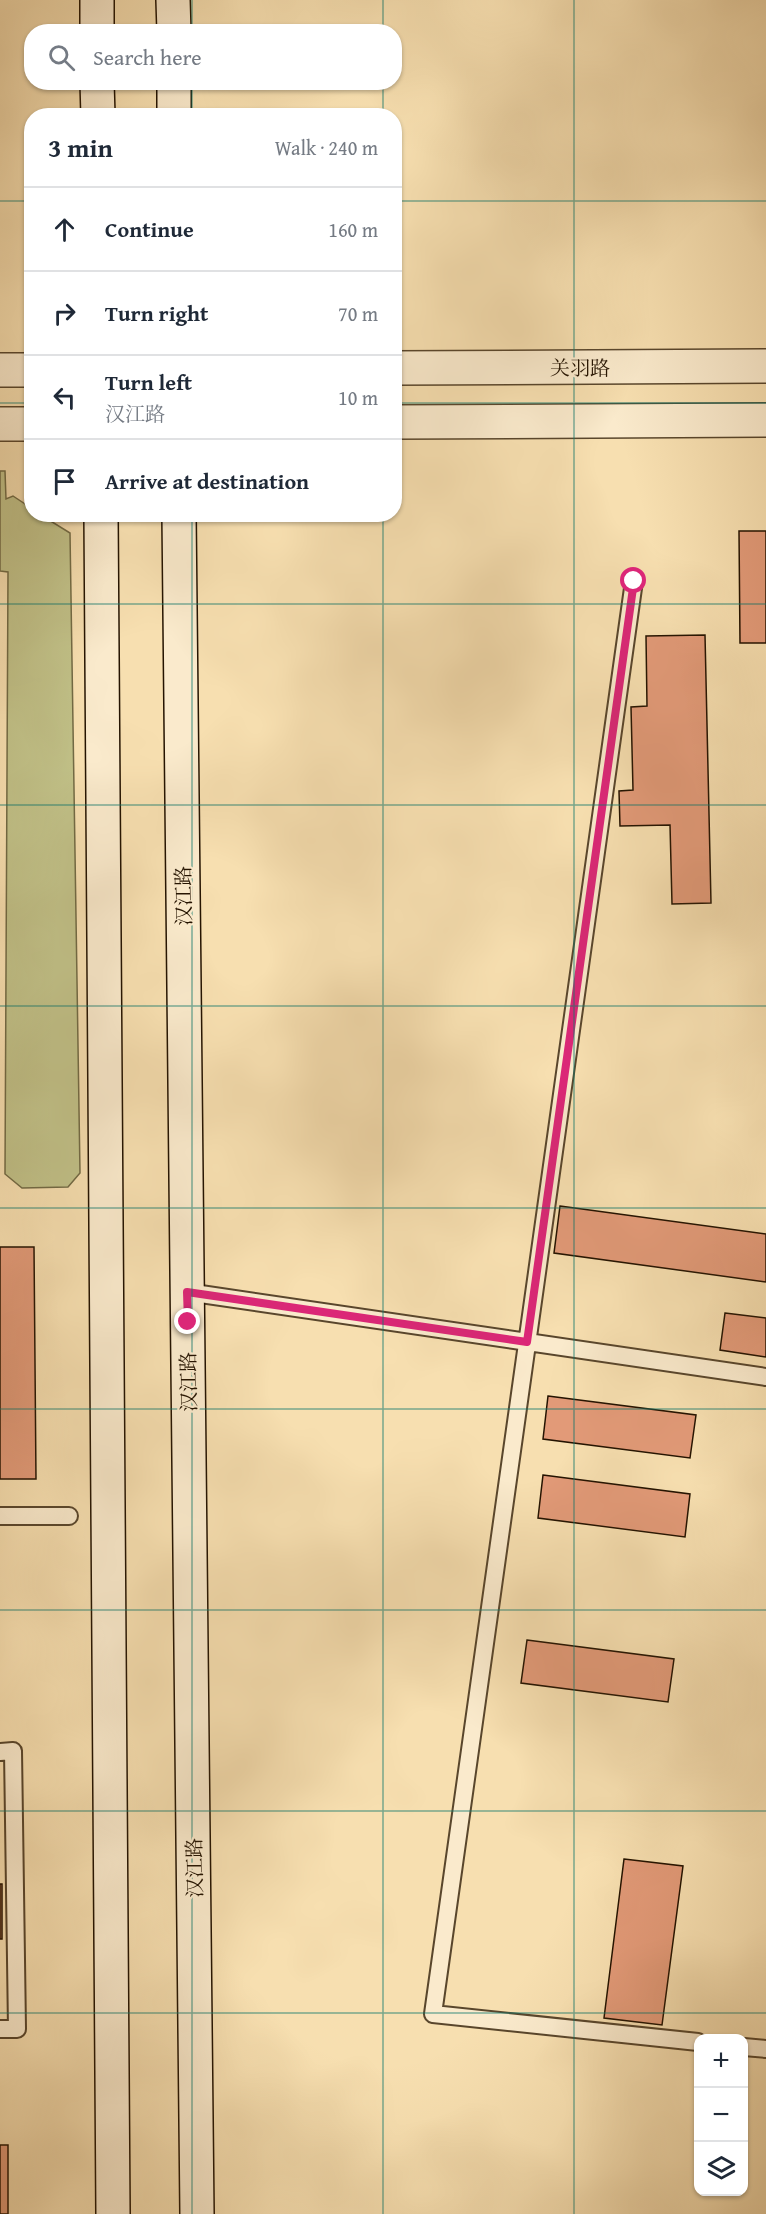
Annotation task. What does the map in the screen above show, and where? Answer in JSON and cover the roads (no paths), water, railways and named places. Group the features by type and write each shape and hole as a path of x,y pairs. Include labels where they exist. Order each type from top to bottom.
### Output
{"main road":[{"path":"97,0 97,24"},
{"path":"173,0 174,24"},
{"path":"97,90 98,108"},
{"path":"174,90 174,108"},
{"name":"关羽路","path":"402,368 766,366"},
{"path":"0,370 24,370"},
{"path":"402,422 766,420"},
{"path":"0,424 24,424"},
{"path":"101,522 112,2212"},
{"name":"汉江路","path":"179,522 197,2214"}],"lane":[{"path":"634,581 433,2014 694,2041"},
{"path":"187,1292 766,1377"},
{"path":"0,1516 69,1516"},
{"path":"0,1752 13,1752 18,2029 0,2029"},
{"path":"748,2047 766,2049"}]}
